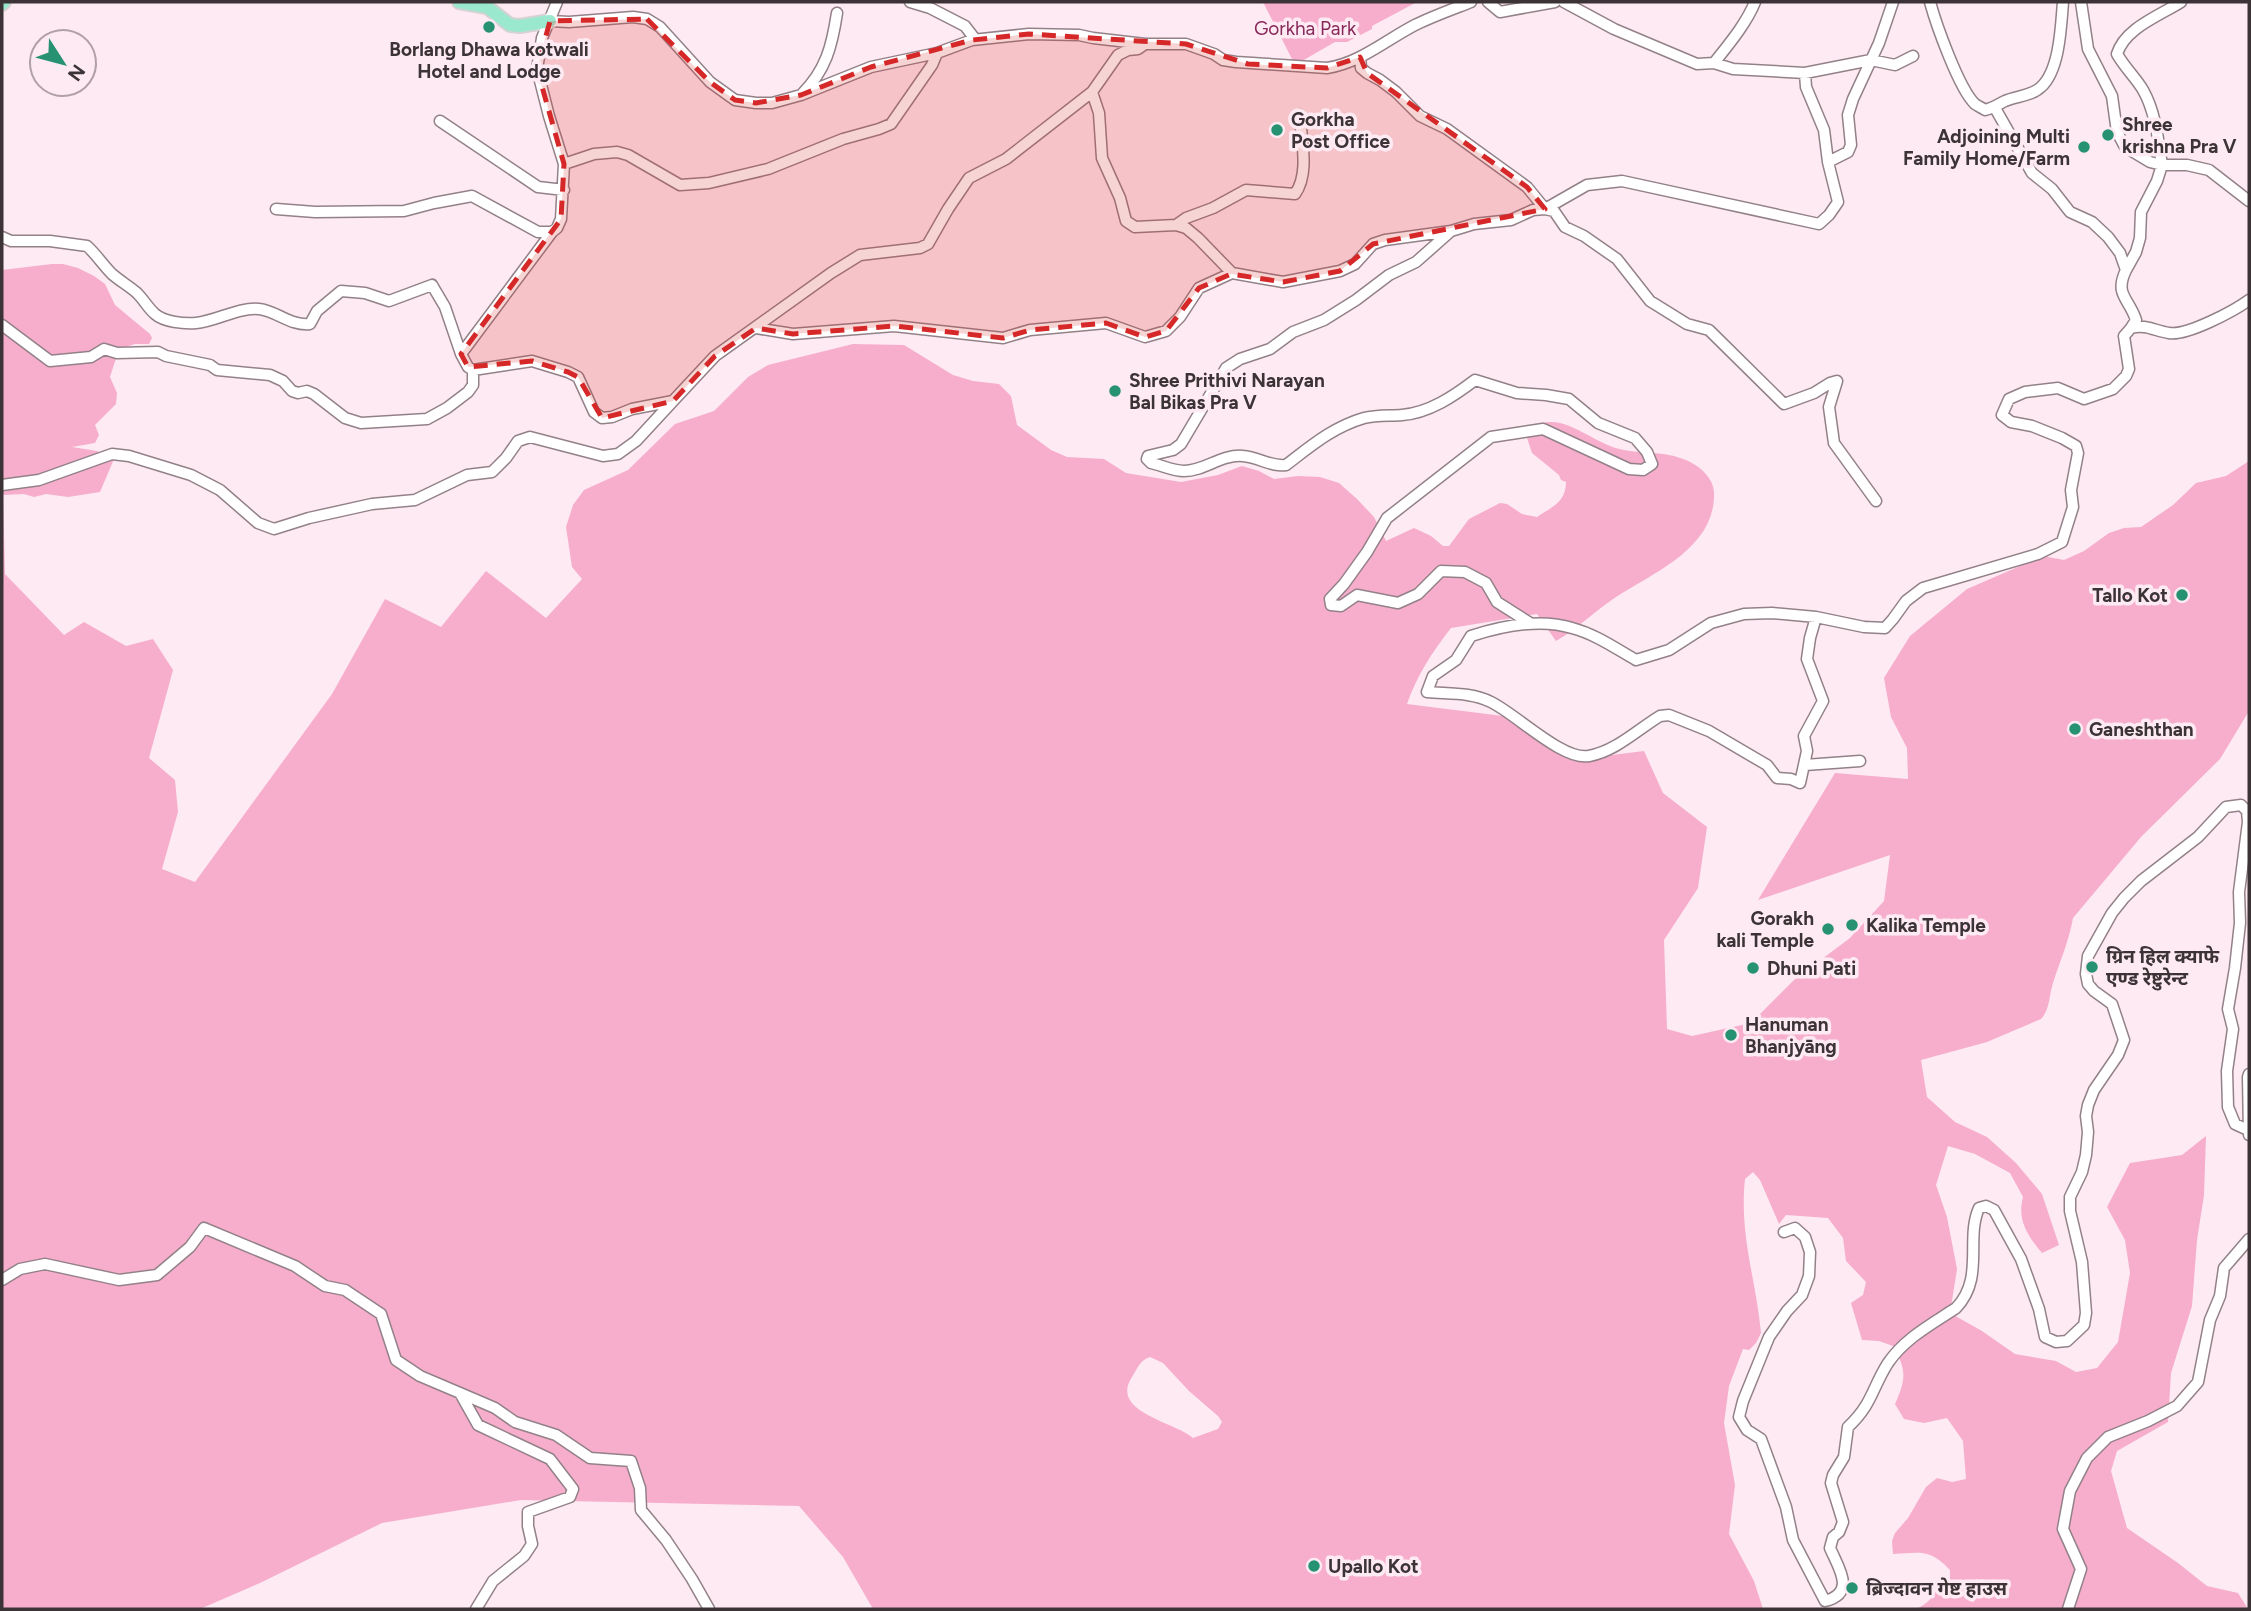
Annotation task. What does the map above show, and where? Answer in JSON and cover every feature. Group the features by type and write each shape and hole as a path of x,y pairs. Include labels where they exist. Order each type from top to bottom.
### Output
{"main road":[{"path":"459,2 486,7 510,25 550,21"}],"street":[{"path":"461,354 557,228 561,219 564,164 537,69 542,38 557,2"},
{"path":"910,2 930,8 965,26 975,39"},
{"path":"550,21 633,17 647,19 660,27 710,82 734,100 772,103 802,95 871,66 937,53 975,39 1029,34 1079,35 1146,44 1186,44 1223,60 1327,68 1340,66 1360,57 1414,25 1471,2"},
{"path":"1488,2 1500,12 1555,2"},
{"path":"1564,2 1614,29 1697,64 1714,63 1733,69 1805,73 1871,60 1895,65 1913,56"},
{"path":"1714,63 1755,2"},
{"path":"1828,162 1848,152 1851,145 1848,115 1893,2"},
{"path":"1930,2 1963,87 1975,104 1985,110 2040,89 2054,63 2061,34 2063,2"},
{"path":"2081,2 2088,49 2112,96 2117,132 2125,147 2150,162 2209,170 2249,201"},
{"path":"1816,617 1807,659 1823,701 1804,736 1807,751 1800,783 1777,778 1767,765 1737,747 1709,731 1669,715 1660,716 1606,751 1587,757 1567,754 1490,701 1470,694 1427,692 1433,676 1456,660 1471,636 1505,625 1531,623 1571,627 1592,635 1636,660 1669,650 1711,623 1744,614 1772,613 1816,617 1864,627 1885,628 1906,601 1923,588 2038,554 2062,542 2073,507 2071,490 2078,453 2076,446 2032,426 2011,422 2002,415 2010,399 2025,392 2058,388 2084,399 2113,389 2126,376 2129,369 2124,336 2136,320 2122,294 2120,283 2136,253 2141,212 2162,165 2151,106 2118,54 2120,44 2127,36 2181,2"},
{"path":"802,95 817,79 832,41 837,13"},
{"path":"2,485 39,480 112,454 129,456 191,475 220,490 258,523 274,529 372,504 415,500 467,475 492,472 518,442 530,437 603,457 618,454 636,440 715,356 784,306 860,255 928,244 969,178 1006,159 1092,92 1118,55 1146,44"},
{"path":"564,164 594,155 617,152 628,155 680,186 709,183 768,169 843,139 891,124 932,65 937,53"},
{"path":"1360,57 1362,68 1367,74 1396,92 1420,116 1447,129 1527,187 1545,209"},
{"path":"1545,209 1587,185 1622,181 1819,224 1838,202 1828,162 1824,130 1806,87 1805,73"},
{"path":"1092,92 1099,113 1102,158 1111,184 1120,198 1126,221 1135,227 1176,225 1186,228 1232,273"},
{"path":"1995,108 2032,173 2052,190 2070,212 2092,222 2108,237 2120,253 2126,270"},
{"path":"1176,225 1246,190 1295,194 1301,185 1304,170 1300,115"},
{"path":"440,121 538,187 564,190"},
{"path":"276,209 315,212 404,211 472,197 538,232 552,232"},
{"path":"757,328 793,334 894,326 1003,338 1030,330 1106,323 1145,337 1166,331 1180,317 1199,288 1232,273 1283,282 1340,271 1354,264 1373,244 1511,219 1533,210 1545,209 1554,211 1564,226 1618,259 1650,301 1687,324 1709,330 1784,404 1837,381 1829,407 1833,443 1876,501"},
{"path":"1451,231 1416,262 1389,275 1324,320 1293,332 1270,349 1240,359 1226,368 1181,444 1173,450 1148,456 1147,459 1151,463 1184,471 1208,465 1227,456 1245,456 1278,466 1286,465 1328,432 1366,417 1405,415 1438,404 1475,380 1517,393 1569,399 1598,423 1636,438 1647,452 1651,464 1643,470 1629,469 1543,429 1491,437 1387,518 1367,552 1330,599 1331,605 1341,606 1357,595 1398,603 1418,594 1441,571 1465,572 1486,583 1497,602 1531,623"},
{"path":"2,237 11,241 50,241 86,246 113,275 140,296 156,315 166,320 192,324 257,309 273,313 285,320 310,324 317,311 341,291 365,293 389,301 432,285 445,307 468,368 473,370 531,360 568,372 578,377 594,412 602,418 673,401"},
{"path":"2131,328 2149,327 2169,333 2181,333 2225,315 2249,300"},
{"path":"2,326 50,361 91,357 104,349 117,353 158,352 209,365 217,370 270,375 283,381 292,391 314,394 345,418 361,423 427,419 468,392 473,385 473,370"},
{"path":"1805,765 1860,761"},
{"path":"1784,1232 1795,1228 1805,1237 1810,1252 1809,1276 1802,1295 1769,1337 1739,1417 1747,1430 1761,1438 1786,1507 1798,1553 1823,1600 1831,1605 1844,1584 1843,1576 1829,1548 1843,1522 1831,1483 1844,1457 1847,1427 1870,1402 1888,1363 1903,1343 1962,1302 1969,1287 1975,1260 1975,1216 1979,1208 1986,1206 1994,1210 2021,1259 2039,1309 2045,1337 2056,1342 2067,1341 2084,1325 2086,1313 2082,1262 2070,1211 2070,1197 2082,1172 2086,1155 2088,1105 2124,1040 2112,1004 2088,984 2088,956 2112,913 2141,881 2198,837 2226,807 2241,806 2247,811 2248,822 2239,892 2240,923 2228,1009 2233,1029 2227,1071 2228,1107 2235,1124 2249,1133"},
{"path":"2249,1074 2249,1133"},
{"path":"2,1280 20,1269 45,1264 120,1280 157,1275 190,1247 204,1228 295,1266 325,1286 345,1290 381,1314 397,1360 419,1376 495,1408 516,1422 556,1436 590,1458 631,1461 640,1488 640,1510 673,1550 709,1609"},
{"path":"2068,1609 2081,1569 2063,1529 2070,1491 2087,1458 2108,1437 2177,1406 2198,1382 2210,1320 2220,1296 2224,1268 2249,1240"},
{"path":"460,1393 478,1425 550,1459 573,1489 570,1497 528,1512 531,1544 524,1556 493,1581 476,1609"}],"highlighted area":[{"path":"647,19 710,82 735,100 756,103 801,95 871,67 972,40 1029,34 1186,44 1248,64 1327,68 1360,57 1367,73 1527,187 1545,209 1373,244 1340,271 1283,282 1231,274 1199,288 1166,331 1145,337 1106,323 1030,330 1003,338 894,326 793,334 756,328 715,356 673,401 602,418 578,377 568,372 532,361 468,367 461,354 561,219 564,164 537,69 550,21"}],"green space":[{"name":"Gorkha Park","path":"1263,2 1417,2 1347,42 1335,42 1295,65"},
{"path":"52,264 78,268 105,284 115,305 152,338 149,344 135,344 119,349 110,377 117,393 116,404 95,425 99,435 95,443 72,447 97,451 114,459 100,492 68,497 46,494 34,497 24,494 3,495 5,574 64,635 84,622 126,646 153,639 173,670 149,758 175,780 178,812 162,869 195,882 332,694 385,599 441,627 486,571 546,618 582,579 572,567 566,527 573,505 584,490 628,470 675,424 714,411 748,377 768,365 853,344 904,345 953,375 999,384 1011,396 1017,425 1051,450 1067,457 1104,459 1126,473 1181,482 1218,475 1242,466 1274,479 1320,477 1339,483 1357,499 1374,517 1386,541 1414,528 1431,536 1443,546 1449,546 1469,519 1500,503 1507,504 1522,514 1537,517 1553,507 1564,494 1566,482 1532,453 1526,435 1534,424 1548,422 1568,425 1615,448 1670,455 1686,460 1706,474 1714,489 1714,495 1711,514 1704,530 1680,557 1616,597 1556,641 1537,614 1451,628 1426,664 1407,704 1511,717 1572,760 1644,751 1663,793 1707,827 1698,888 1664,940 1667,1029 1692,1036 1751,1023 1794,980 1850,938 1884,901 1890,855 1758,900 1835,773 1908,779 1907,748 1891,717 1884,678 1910,636 1967,589 2043,556 2064,560 2084,551 2109,533 2124,528 2141,527 2173,505 2196,483 2226,476 2249,461 2249,711 2220,759 2141,837 2073,918 2048,1007 2041,1019 1987,1042 1921,1060 1927,1097 1955,1122 1987,1137 2016,1163 2042,1194 2059,1245 2042,1253 2032,1240 2022,1220 2023,1197 2010,1173 1975,1154 1948,1146 1936,1185 1947,1217 1957,1269 1950,1313 2015,1354 2056,1361 2076,1372 2097,1368 2118,1342 2130,1273 2125,1240 2107,1207 2130,1163 2182,1155 2206,1136 2204,1195 2197,1240 2192,1306 2171,1373 2168,1422 2117,1451 2111,1471 2127,1528 2207,1586 2238,1593 2248,1609 1916,1609 1929,1600 1938,1587 1950,1588 1950,1570 1936,1558 1924,1553 1893,1554 1892,1541 1926,1487 1937,1478 1952,1482 1966,1479 1963,1441 1947,1418 1924,1423 1904,1419 1895,1404 1903,1381 1901,1362 1893,1346 1879,1341 1862,1340 1851,1303 1863,1295 1866,1282 1846,1261 1843,1238 1828,1218 1786,1215 1779,1224 1760,1180 1753,1172 1745,1179 1744,1219 1761,1333 1749,1350 1743,1349 1729,1386 1724,1423 1735,1485 1729,1534 1754,1581 1763,1609 873,1609 843,1557 799,1506 521,1500 382,1523 260,1583 200,1609 2,1609 2,270","holes":["1150,1357 1163,1363 1189,1391 1218,1416 1222,1422 1218,1429 1193,1438 1147,1415 1129,1399 1127,1389 1141,1363"]}],"place":[{"name":"Borlang Dhawa kotwali Hotel and Lodge","path":"489,27"},
{"name":"Gorkha Post Office","path":"1277,130"},
{"name":"Shree krishna Pra V","path":"2108,135"},
{"name":"Adjoining Multi Family Home/Farm","path":"2084,147"},
{"name":"Shree Prithivi Narayan Bal Bikas Pra V","path":"1115,391"},
{"name":"Tallo Kot","path":"2182,595"},
{"name":"Ganeshthan","path":"2075,729"},
{"name":"Kalika Temple","path":"1852,925"},
{"name":"Gorakh kali Temple","path":"1828,929"},
{"name":"ग्रिन हिल क्याफे एण्ड रेष्टुरेन्ट","path":"2092,967"},
{"name":"Dhuni Pati","path":"1753,968"},
{"name":"Hanuman Bhanjyāng","path":"1731,1035"},
{"name":"Upallo Kot","path":"1314,1566"},
{"name":"ब्रिज्दावन गेष्ट हाउस","path":"1852,1588"}]}
